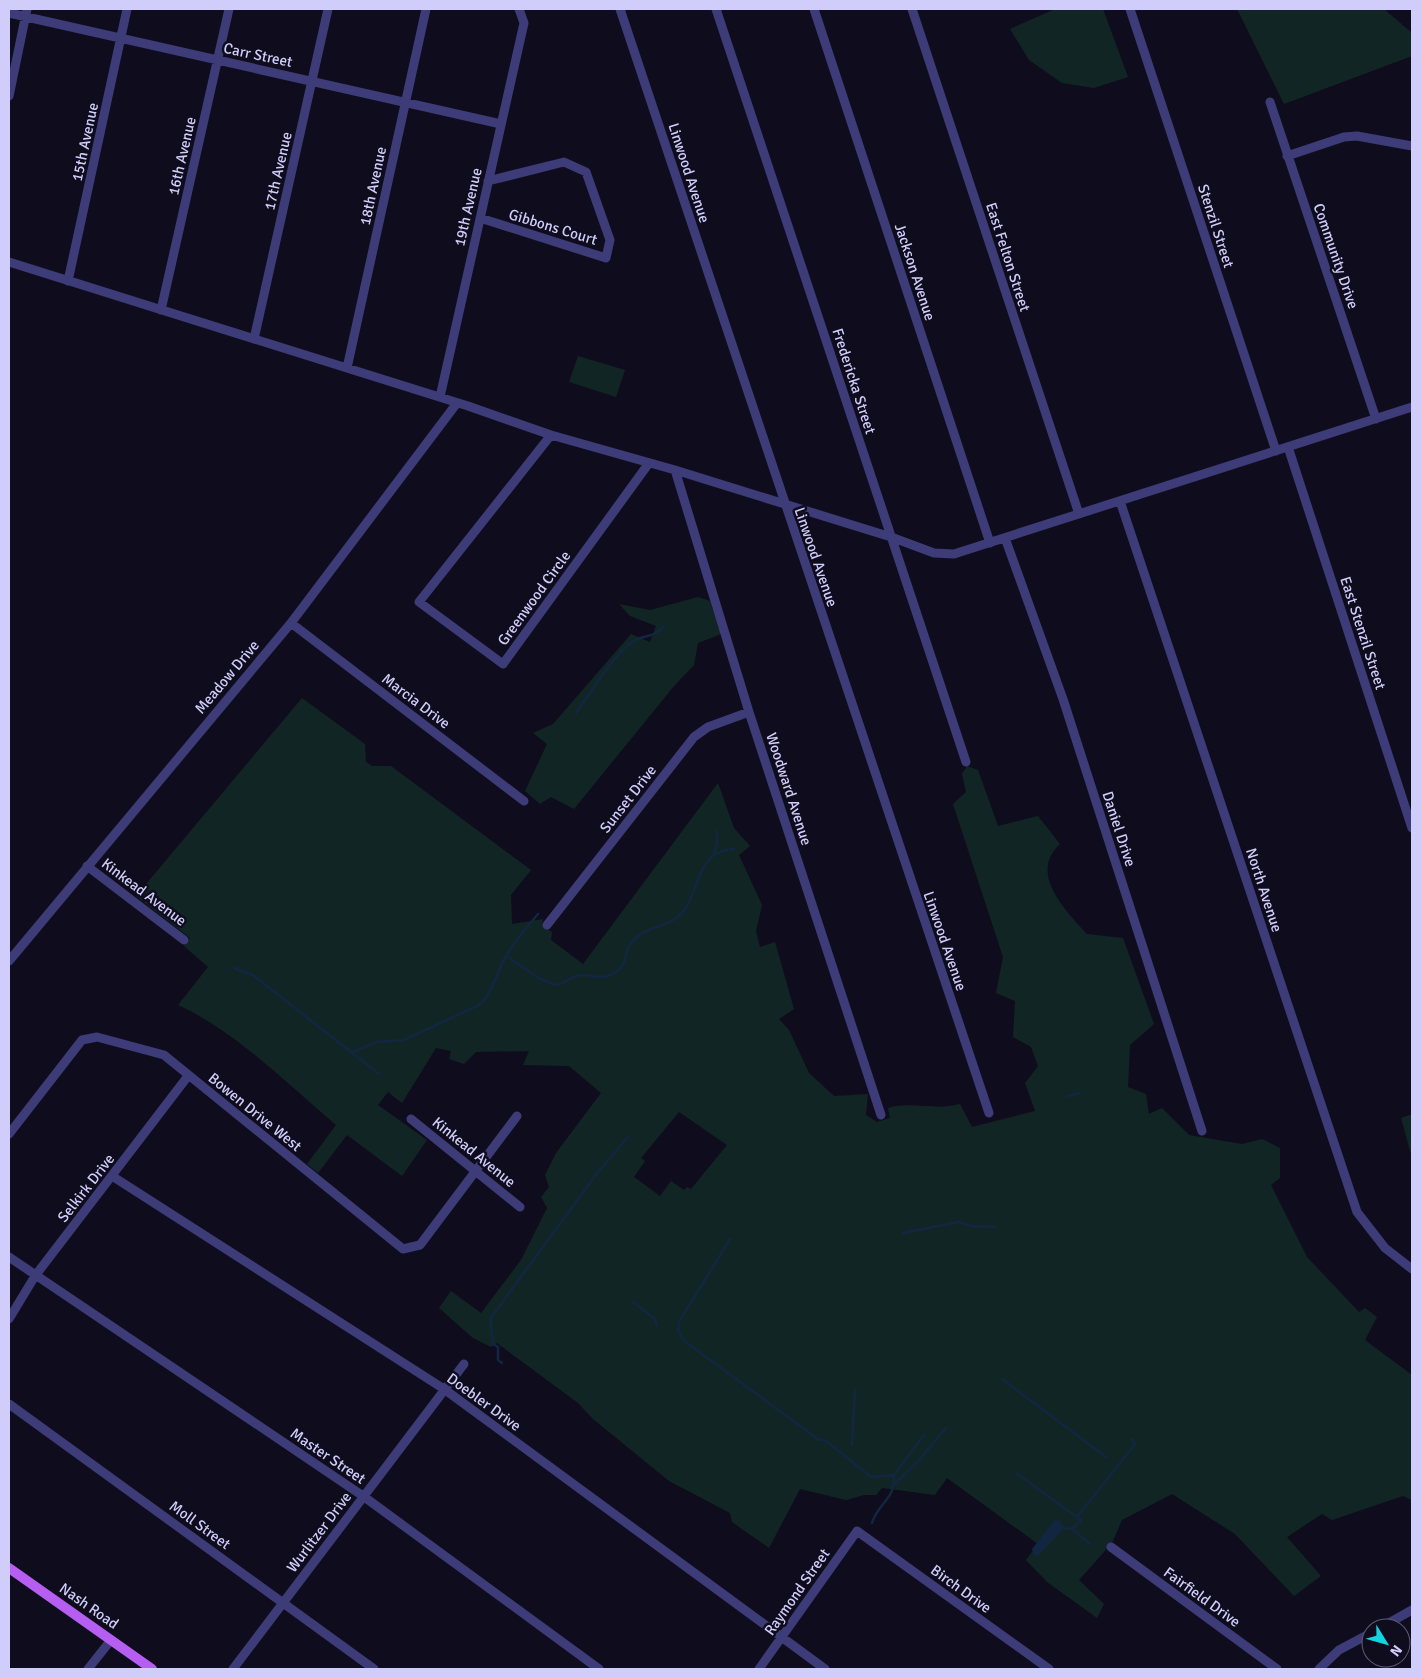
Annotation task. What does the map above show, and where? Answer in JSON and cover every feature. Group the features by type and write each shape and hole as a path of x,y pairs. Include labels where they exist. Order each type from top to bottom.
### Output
{"main road":[{"name":"Nash Road","path":"9,1568 152,1669"}],"street":[{"name":"15th Avenue","path":"68,281 126,9"},
{"name":"16th Avenue","path":"161,310 229,9"},
{"name":"17th Avenue","path":"254,339 328,9"},
{"name":"18th Avenue","path":"347,368 426,9"},
{"name":"19th Avenue","path":"440,398 524,24 519,9"},
{"name":"Linwood Avenue","path":"620,9 784,505 989,1113"},
{"name":"Jackson Avenue","path":"814,9 990,543"},
{"name":"East Felton Street","path":"912,9 1079,514"},
{"name":"Stenzil Street","path":"1130,9 1276,451"},
{"name":"Fredericka Street","path":"718,10 966,762"},
{"name":"Carr Street","path":"9,13 26,12 120,38 501,124"},
{"path":"9,96 26,12"},
{"name":"Community Drive","path":"1270,102 1376,418"},
{"path":"1287,156 1344,137 1357,136 1412,146"},
{"name":"Gibbons Court","path":"480,218 606,258 610,240 586,172 564,162 488,181"},
{"path":"9,262 457,403 551,435 675,470 891,537 934,554 954,554 990,543 1412,407"},
{"name":"Meadow Drive","path":"9,961 291,623 457,403"},
{"name":"Greenwood Circle","path":"551,435 419,602 503,664 650,463"},
{"name":"East Stenzil Street","path":"1288,447 1412,828"},
{"name":"Woodward Avenue","path":"675,470 749,712 882,1115"},
{"name":"North Avenue","path":"1120,501 1357,1212 1385,1248 1412,1269"},
{"name":"Daniel Drive","path":"1005,538 1066,708 1202,1131"},
{"name":"Marcia Drive","path":"291,623 524,801"},
{"name":"Sunset Drive","path":"548,925 694,737 708,727 749,712"},
{"name":"Kinkead Avenue","path":"87,866 184,940"},
{"name":"Bowen Drive West","path":"9,1134 82,1040 97,1037 164,1055 403,1249 420,1245 475,1172"},
{"name":"Selkirk Drive","path":"9,1319 35,1276 188,1076"},
{"path":"475,1172 517,1116"},
{"name":"Kinkead Avenue","path":"411,1119 520,1207"},
{"name":"Doebler Drive","path":"112,1176 444,1389 826,1669"},
{"name":"Master Street","path":"9,1256 35,1276 363,1496 599,1669"},
{"name":"Wurlitzer Drive","path":"233,1669 464,1364"},
{"name":"Moll Street","path":"9,1404 374,1669"},
{"name":"Raymond Street","path":"759,1669 858,1531"},
{"name":"Birch Drive","path":"858,1531 1049,1669"},
{"name":"Fairfield Drive","path":"1111,1547 1277,1669"},
{"path":"1398,1618 1412,1610"},
{"path":"1318,1669 1339,1650 1361,1638"},
{"path":"88,1669 111,1640"}],"green space":[{"path":"1055,9 1103,9 1128,77 1094,88 1062,83 1029,60 1010,29"},
{"path":"1237,9 1384,9 1412,33 1412,56 1284,104"},
{"path":"578,356 625,370 616,397 569,382"},
{"path":"698,597 710,601 721,634 698,643 694,665 674,686 574,809 551,797 540,804 525,791 547,744 533,733 553,724 631,634 650,642 656,626 630,616 619,604 650,610"},
{"path":"302,698 365,744 366,762 372,766 391,766 531,870 511,895 512,924 543,919 542,925 552,932 551,940 583,964 718,783 734,828 750,846 739,855 762,905 756,931 760,947 775,942 794,1009 779,1019 789,1030 809,1073 834,1096 868,1094 866,1115 877,1122 890,1118 888,1108 897,1106 941,1107 960,1104 972,1127 1035,1111 1025,1083 1038,1066 1031,1047 1013,1037 1015,1001 996,993 1003,957 953,804 966,792 962,774 967,766 978,770 998,826 1038,816 1060,844 1051,855 1048,867 1049,879 1053,891 1069,914 1087,934 1123,938 1154,1024 1130,1045 1128,1087 1146,1094 1149,1114 1162,1108 1189,1135 1242,1144 1262,1139 1280,1148 1280,1178 1271,1185 1307,1257 1359,1312 1365,1308 1377,1317 1365,1340 1412,1375 1412,1500 1403,1496 1332,1520 1322,1514 1287,1537 1321,1576 1294,1596 1235,1534 1172,1494 1122,1520 1112,1543 1079,1580 1104,1604 1097,1618 1047,1582 1026,1560 1038,1544 947,1478 935,1495 882,1488 876,1495 864,1495 846,1500 800,1489 769,1548 732,1522 730,1513 669,1481 593,1419 578,1403 497,1343 491,1347 473,1338 439,1308 451,1291 481,1313 521,1260 547,1208 541,1197 549,1187 545,1175 556,1153 601,1093 569,1066 523,1065 529,1051 476,1052 464,1064 449,1059 451,1051 436,1048 402,1103 388,1092 378,1105 427,1140 402,1176 347,1135 318,1173 307,1164 336,1125 281,1076 240,1044 220,1029 178,1005 208,967 184,946 190,938 136,896","holes":["679,1112 727,1145 691,1189 687,1187 684,1190 671,1181 660,1196 634,1177 645,1161 641,1158"]},
{"path":"1412,1114 1412,1158 1401,1118"}],"water":[{"path":"1059,1520 1064,1528 1039,1555 1034,1555 1032,1549 1054,1521"}],"waterway":[{"path":"576,713 611,663 627,646 638,639 656,633 664,626"},
{"path":"714,855 717,831"},
{"path":"506,956 540,979 557,985 579,975 601,977 615,973 622,966 628,948 637,937 644,932 673,920 685,909 706,863 722,851 734,849"},
{"path":"353,1052 377,1042 404,1040 479,1005 488,995 502,964 520,935 538,914"},
{"path":"234,968 253,975 379,1074"},
{"path":"1069,1096 1080,1093"},
{"path":"502,1363 498,1360 498,1347 493,1344 490,1319 598,1172 629,1136"},
{"path":"903,1233 958,1222 971,1226 995,1227"},
{"path":"730,1239 679,1322 678,1330 683,1340 819,1440 825,1440 871,1477 894,1475"},
{"path":"633,1302 654,1318 657,1326"},
{"path":"1002,1379 1106,1457"},
{"path":"852,1445 855,1390"},
{"path":"895,1484 918,1461 946,1428"},
{"path":"872,1523 878,1510 890,1495 894,1483 894,1475 924,1435"},
{"path":"1077,1517 1135,1444 1132,1439"},
{"path":"1016,1473 1081,1520 1072,1529 1090,1544"},
{"path":"1064,1528 1072,1529"}]}
